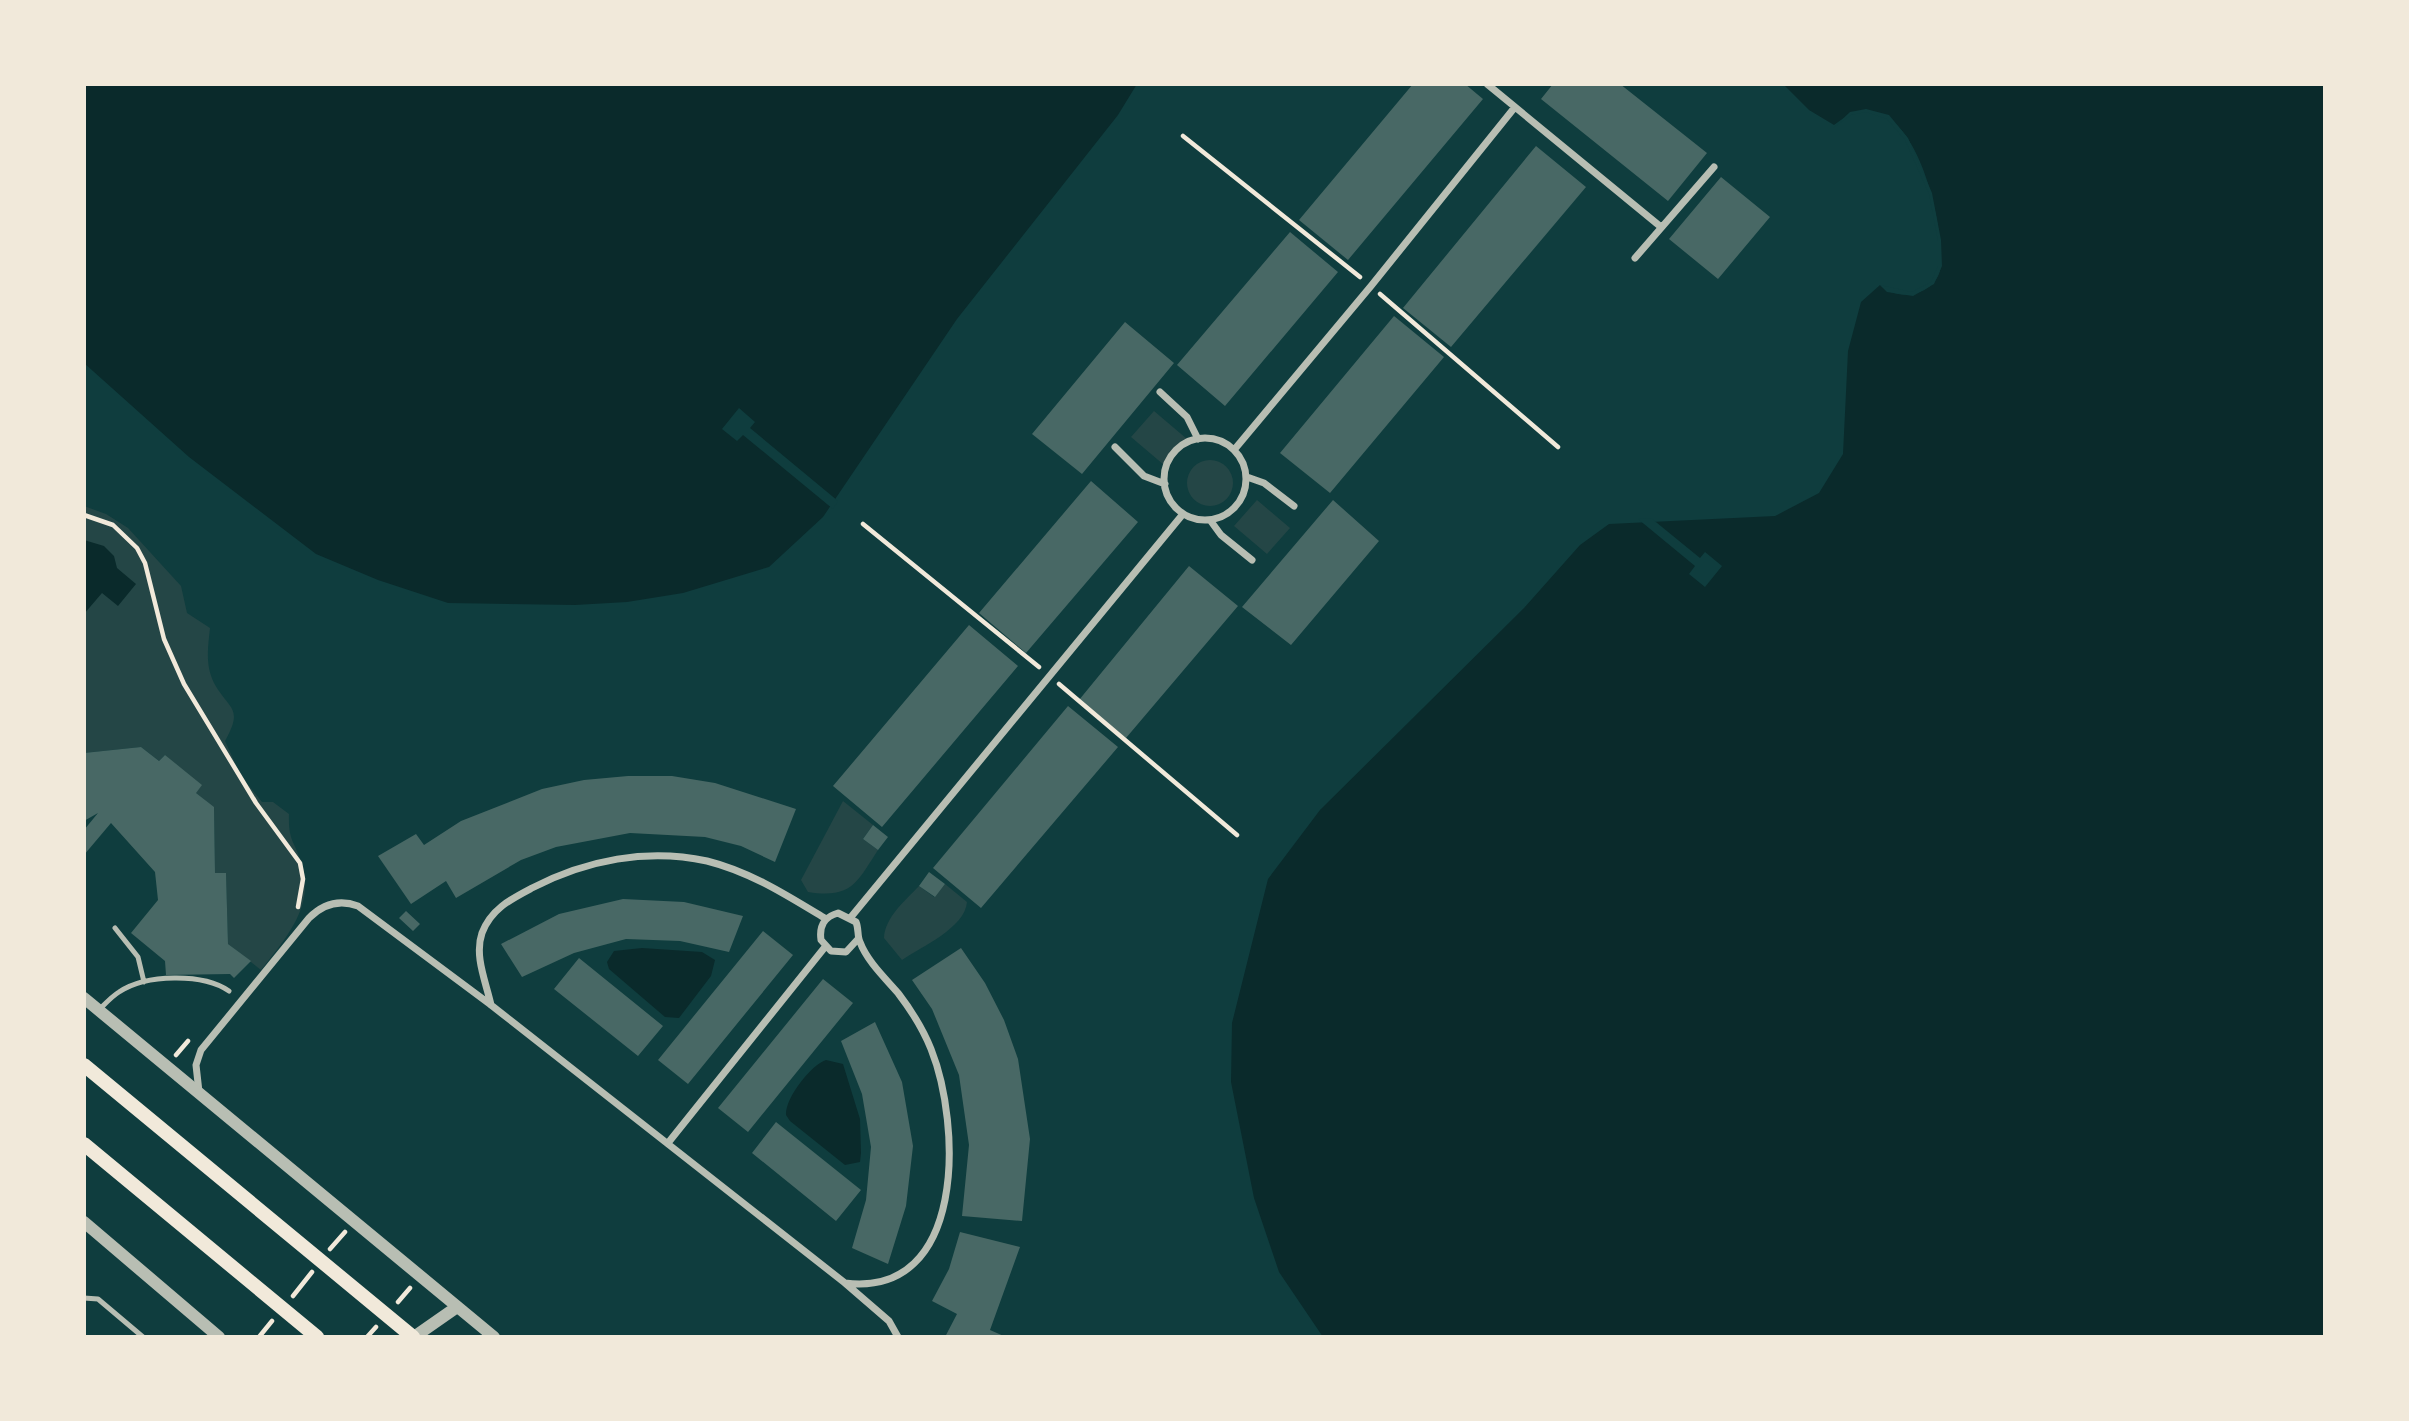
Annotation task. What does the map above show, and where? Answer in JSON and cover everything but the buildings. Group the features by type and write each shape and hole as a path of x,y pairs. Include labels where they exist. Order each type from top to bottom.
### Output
{"main road":[{"path":"84,1065 414,1337"},
{"path":"84,1144 317,1337"}],"street":[{"path":"1487,84 1661,227"},
{"path":"1234,450 1515,107"},
{"path":"1635,258 1714,167"},
{"path":"1160,392 1187,416 1198,439"},
{"path":"1198,439 1223,442 1234,450 1243,462 1247,477 1245,492 1238,505 1226,515 1210,520 1197,520 1172,505 1165,484 1167,466 1173,454 1183,445 1198,439"},
{"path":"1115,447 1144,476 1165,484"},
{"path":"1247,477 1264,483 1294,506"},
{"path":"851,917 1183,514"},
{"path":"1210,520 1221,534 1252,561"},
{"path":"491,1006 479,953 488,920 514,897 565,872 592,863 649,856 706,861 760,880 826,919"},
{"path":"199,1093 196,1065 201,1050 309,918 328,905 343,902 365,909 845,1283 889,1321 898,1337"},
{"path":"838,913 851,917 859,928 858,939 846,952 839,953 825,947 820,932 826,919 838,913"},
{"path":"845,1283 869,1284 893,1278 922,1256 939,1218 950,1161 946,1103 930,1047 906,1004 858,939"},
{"path":"668,1143 825,947"},
{"path":"84,998 492,1336"},
{"path":"84,1222 219,1337"},
{"path":"414,1337 457,1307"}],"lane":[{"path":"115,928 138,957 144,982"},
{"path":"99,1010 119,992 144,982 200,977 217,982 229,991"},
{"path":"84,1298 98,1299 143,1337"}],"path":[{"path":"1183,136 1371,286 1559,447"},
{"path":"84,515 113,525 137,548 145,563 164,639 184,684 256,803 300,863 302,894 293,916"},
{"path":"863,524 1049,675 1237,835"},
{"path":"166,1067 190,1038"},
{"path":"328,1252 354,1221"},
{"path":"285,1305 319,1263"},
{"path":"259,1337 276,1316"}],"shaded area":[{"path":"84,84 1137,84 1118,115 957,319 823,517 769,567 683,593 627,602 575,605 448,603 378,580 316,554 189,457 84,363"},
{"path":"1783,84 2325,84 2325,1337 1323,1337 1279,1272 1254,1198 1231,1082 1232,1023 1268,879 1320,810 1524,608 1580,545 1609,524 1775,516 1819,493 1843,454 1848,351 1861,302 1880,285 1897,294 1917,293 1934,283 1939,274 1940,241 1936,212 1916,153 1901,129 1882,115 1860,112 1834,125 1809,110"},
{"path":"1154,411 1187,439 1164,465 1131,437"},
{"path":"1210,460 1226,467 1233,483 1226,499 1210,506 1194,499 1187,483 1194,467"},
{"path":"1257,500 1290,528 1267,554 1234,526"},
{"path":"84,506 106,514 128,528 181,586 187,613 210,628 209,669 214,683 234,715 225,741 241,776 262,802 273,802 289,814 291,836 305,880 304,895 295,922 261,970 228,944 226,874 215,873 214,808 196,793 165,755 159,761 141,747 84,753"},
{"path":"84,540 104,546 114,556 117,568 136,584 118,606 102,593 84,614"},
{"path":"843,801 873,825 863,839 878,850 852,886 835,893 808,892 801,880"},
{"path":"945,884 967,902 959,920 930,943 902,960 884,938 888,923 919,886 934,897"},
{"path":"642,948 702,952 715,960 711,976 679,1018 665,1017 609,969 607,962 614,951"},
{"path":"826,1060 843,1064 860,1119 860,1162 845,1165 786,1115 790,1100 800,1083 813,1068"}],"pier":[{"path":"1866,109 1889,115 1908,138 1932,193 1941,240 1942,266 1934,284 1913,296 1887,292 1880,285 1912,292 1931,282 1938,266 1938,241 1929,194 1905,140 1887,119 1866,112 1851,115 1833,128 1850,112"},
{"path":"739,408 755,422 750,428 838,501 833,509 743,435 737,441 722,429"},
{"path":"1651,518 1700,558 1705,552 1722,566 1705,587 1689,574 1695,566 1638,519"}]}
